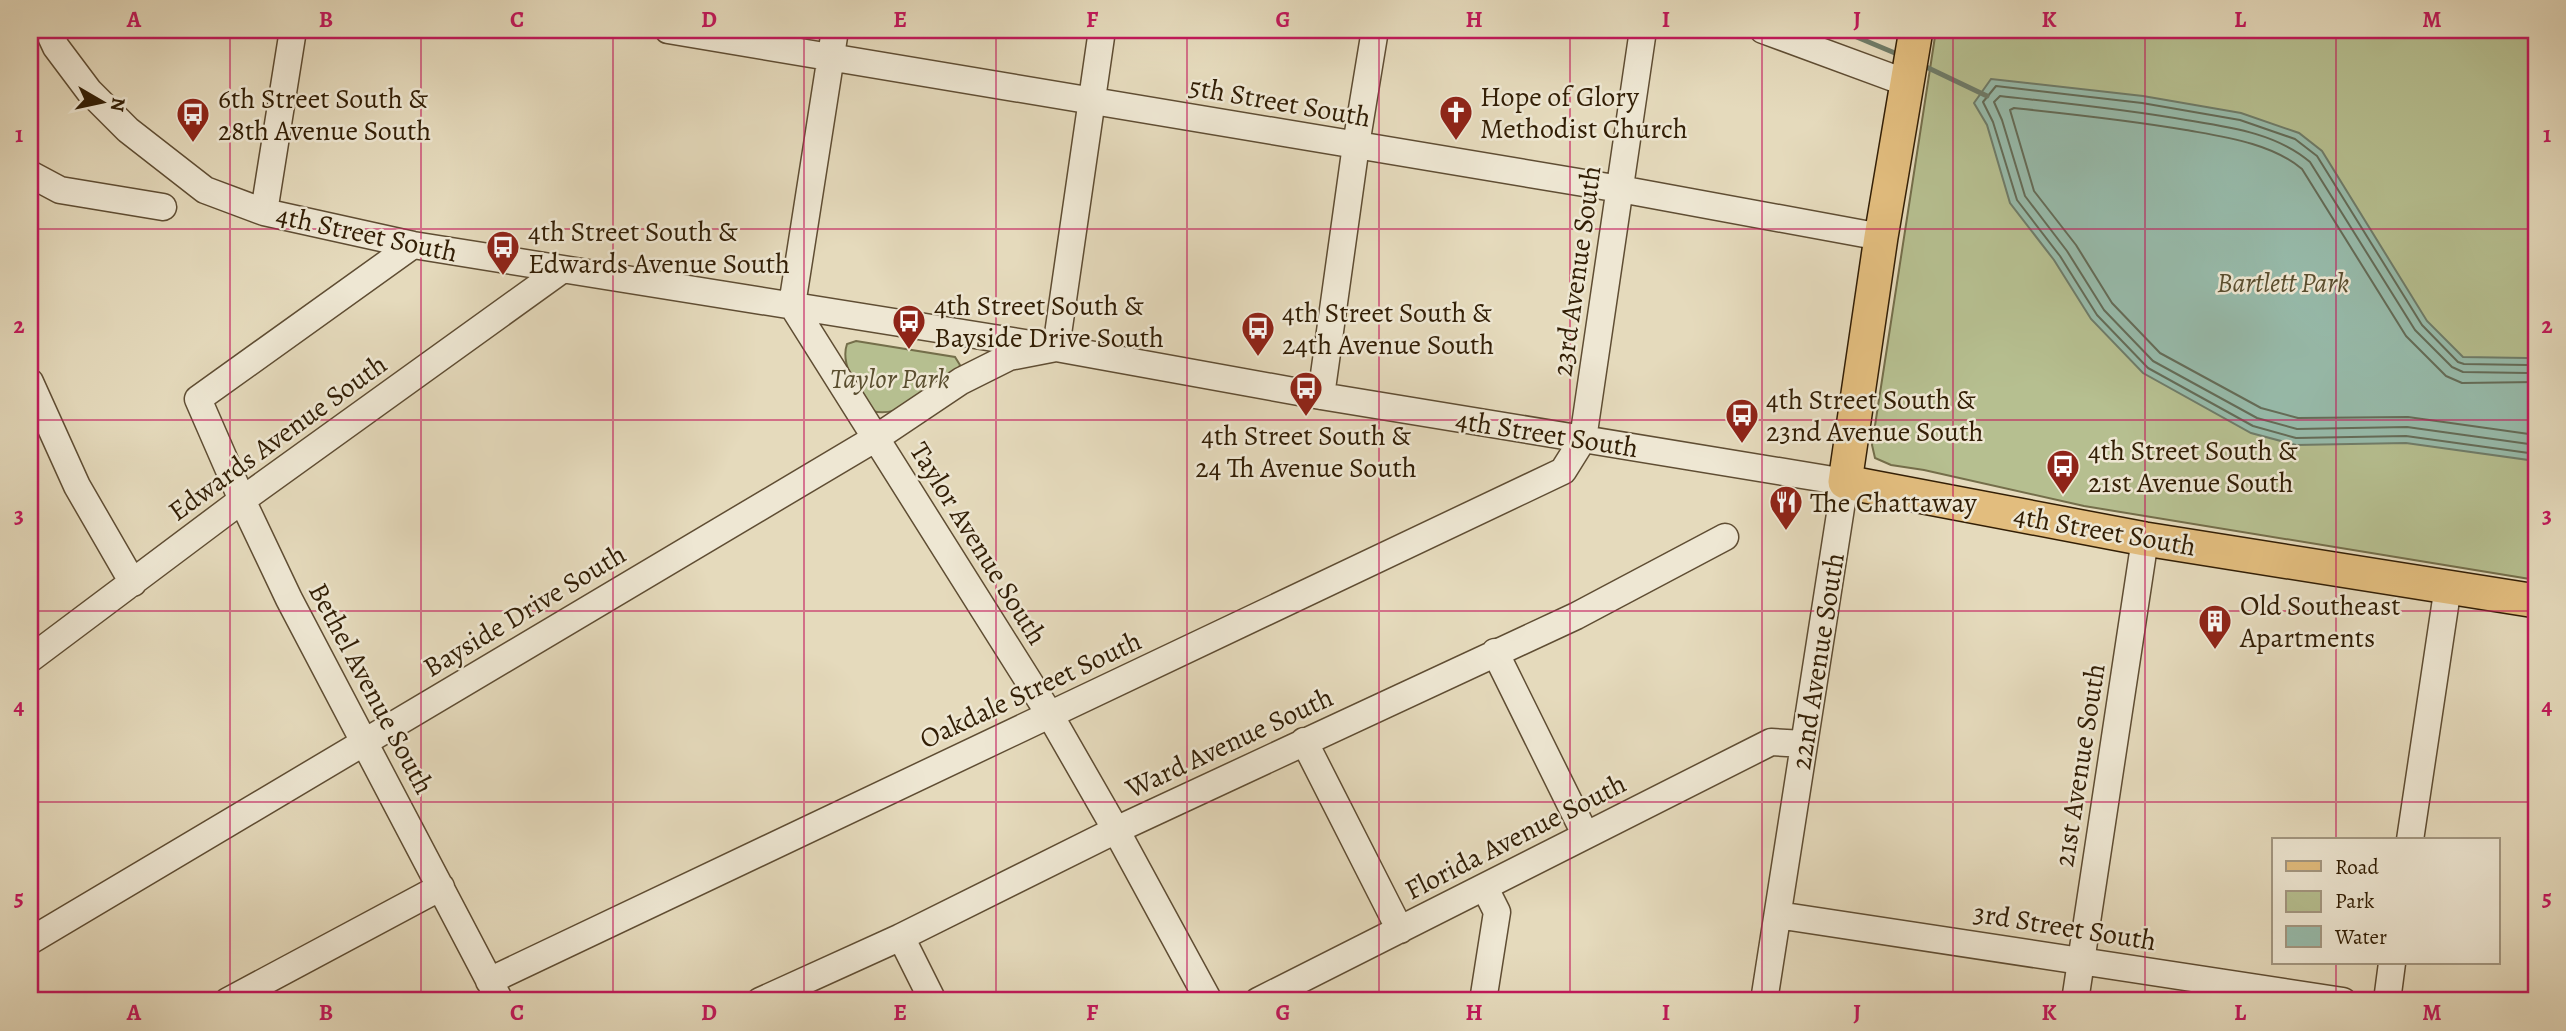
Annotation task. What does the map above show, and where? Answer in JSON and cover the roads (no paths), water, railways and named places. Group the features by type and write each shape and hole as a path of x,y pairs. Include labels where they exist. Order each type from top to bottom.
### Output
{"main road":[{"name":"22nd Avenue South","path":"1845,482 1881,237 1916,30"},
{"name":"4th Street South","path":"1845,482 2145,539 2536,601"}],"street":[{"name":"4th Street South","path":"48,30 56,47 89,91 128,130 205,190 264,212 413,245 1056,348 1321,396 1845,482"},
{"path":"264,212 293,30"},
{"name":"5th Street South","path":"668,30 1620,189 1881,237"},
{"path":"792,305 835,30"},
{"path":"1056,348 1102,30"},
{"path":"1321,396 1375,30"},
{"name":"23rd Avenue South","path":"1583,439 1643,30"},
{"path":"1763,30 1907,83"},
{"path":"30,174 60,190 163,207"},
{"name":"Bethel Avenue South","path":"413,245 198,399 289,599 495,991"},
{"name":"Edwards Avenue South","path":"30,659 242,500 563,269"},
{"name":"Taylor Avenue South","path":"792,305 1050,715 1209,1001"},
{"name":"Bayside Drive South","path":"30,941 876,438 961,382 1009,357 1056,348"},
{"path":"30,382 77,486 132,583"},
{"name":"Oakdale Street South","path":"495,991 1050,715 1563,471 1583,439"},
{"name":"22nd Avenue South","path":"1764,1001 1845,482"},
{"name":"Ward Avenue South","path":"760,1001 901,937 1116,830 1576,615 1725,537"},
{"name":"21st Avenue South","path":"2075,1001 2145,539"},
{"path":"2410,838 2448,586"},
{"path":"1495,652 1585,834"},
{"path":"1304,741 1400,930"},
{"name":"Florida Avenue South","path":"1258,1001 1771,742 1804,744"},
{"path":"228,1001 442,887"},
{"path":"1483,1001 1497,912 1485,888"},
{"name":"3rd Street South","path":"1778,915 2343,1001"},
{"path":"901,937 933,1001"},
{"path":"2386,1001 2392,964"}],"water":[{"path":"1991,79 2143,96 2241,113 2299,133 2322,151 2427,321 2463,357 2527,358 2536,353 2536,461 2406,443 2296,445 2251,433 2143,373 2091,319 2054,260 2010,203 1987,125 1974,103"}],"waterway":[{"path":"1840,30 1902,56"},
{"path":"1920,64 1987,96"}],"place":[{"name":"Hope of Glory Methodist Church","path":"1456,142"},
{"name":"6th Street South & 28th Avenue South","path":"193,144"},
{"name":"4th Street South & Edwards Avenue South","path":"503,277"},
{"name":"4th Street South & Bayside Drive South","path":"909,351"},
{"name":"4th Street South & 24th Avenue South","path":"1258,358"},
{"name":"4th Street South & 24 Th Avenue South","path":"1306,418"},
{"name":"4th Street South & 23nd Avenue South","path":"1742,445"},
{"name":"4th Street South & 21st Avenue South","path":"2063,496"},
{"name":"The Chattaway","path":"1786,532"},
{"name":"Old Southeast Apartments","path":"2215,651"}],"park label":[{"name":"Bartlett Park","path":"2283,282"},
{"name":"Taylor Park","path":"890,378"}]}
